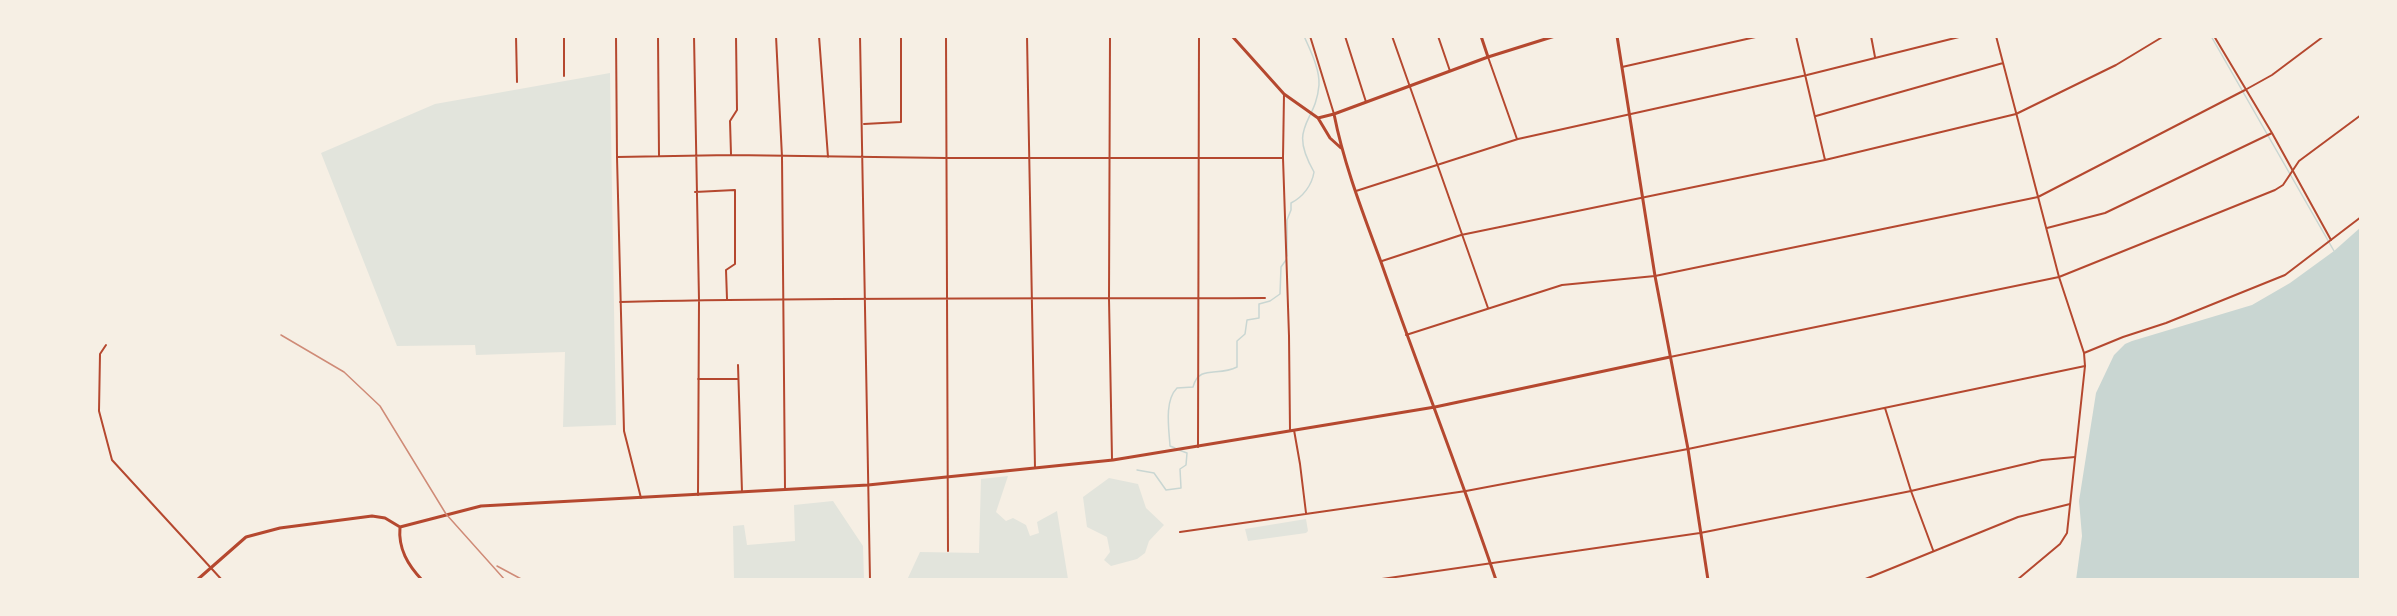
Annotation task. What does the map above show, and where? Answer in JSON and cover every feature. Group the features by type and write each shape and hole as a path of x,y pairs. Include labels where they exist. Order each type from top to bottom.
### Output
{"main road":[{"path":"1232,36 1284,94 1318,118 1330,138 1341,148"},
{"path":"1481,36 1488,57"},
{"path":"1318,118 1488,57 1555,36"},
{"path":"1617,36 1655,276 1688,448 1708,580"},
{"path":"1334,114 1341,148 1406,335 1466,491 1496,580"},
{"path":"197,580 246,537 280,528 372,516 385,518 400,527 481,506 868,485 1113,460 1435,407 1670,357"},
{"path":"400,527 399,536 406,563 422,580"}],"street":[{"path":"516,36 518,82"},
{"path":"564,36 564,76"},
{"path":"616,36 616,157 624,431 641,498"},
{"path":"658,36 659,156"},
{"path":"694,36 699,300 698,495"},
{"path":"731,155 730,122 737,110 736,36"},
{"path":"776,36 782,157 785,489"},
{"path":"819,36 828,157"},
{"path":"860,36 870,580"},
{"path":"863,124 901,122 901,36"},
{"path":"945,36 948,551"},
{"path":"1027,36 1035,468"},
{"path":"1110,36 1108,158 1113,460"},
{"path":"1198,447 1199,36"},
{"path":"1311,36 1334,114"},
{"path":"1345,36 1366,102"},
{"path":"1392,36 1488,308"},
{"path":"1438,36 1450,71"},
{"path":"1622,67 1760,36"},
{"path":"1796,36 1807,75 1825,160"},
{"path":"1871,36 1876,58"},
{"path":"1356,191 1518,140 1807,75 1963,36"},
{"path":"1996,36 2059,277 2084,353 2085,366 2067,533 2053,550 2017,580"},
{"path":"1381,261 1461,235 1825,160 2016,114 2116,64 2164,36"},
{"path":"2214,36 2272,133 2331,240"},
{"path":"1406,335 1562,285 1655,276 2038,197 2241,93 2272,75 2324,36"},
{"path":"1488,57 1518,140"},
{"path":"1816,116 2003,63"},
{"path":"1284,94 1283,158 1292,431 1300,464 1306,513"},
{"path":"1670,357 2059,277 2275,190 2288,179 2291,170 2299,161 2361,115"},
{"path":"2047,228 2106,213 2272,133"},
{"path":"616,157 731,155 946,158 1283,158"},
{"path":"696,192 735,190 735,264 726,270 727,299"},
{"path":"2084,353 2285,275 2361,217"},
{"path":"620,302 947,297 1265,298"},
{"path":"106,345 100,354 99,411 112,460 222,580"},
{"path":"738,365 742,492"},
{"path":"1180,532 1466,491 2085,366"},
{"path":"698,379 738,379"},
{"path":"1885,408 1911,491 1933,550"},
{"path":"1375,580 1700,533 1911,491 2042,460 2075,457"},
{"path":"1863,580 2018,516 2070,504"}],"shaded area":[{"path":"610,73 616,425 563,427 565,352 476,355 475,345 397,346 321,153 435,104"},
{"path":"2361,227 2361,580 2076,580 2082,536 2079,501 2096,393 2114,355 2125,344 2132,341 2252,305 2290,283 2334,251"},
{"path":"1008,476 996,512 1006,521 1013,518 1026,525 1030,536 1039,533 1037,522 1057,511 1068,579 907,580 920,552 979,553 981,479"},
{"path":"1109,478 1138,484 1146,508 1164,525 1149,541 1145,553 1137,559 1111,566 1104,560 1110,552 1107,537 1087,527 1083,497"},
{"path":"833,501 863,546 864,580 734,580 733,526 744,525 747,545 795,541 794,505"},
{"path":"1306,519 1308,531 1306,533 1248,541 1245,529"}],"waterway":[{"path":"1287,256 1287,220 1291,203 1306,190 1314,172 1306,156 1303,134 1317,98 1319,79 1304,36"},
{"path":"2211,36 2334,251"},
{"path":"1175,448 1170,446 1168,424 1170,400 1173,394 1177,388 1193,387 1196,380 1205,373 1237,367 1237,341 1245,334 1247,320 1259,318 1259,304 1270,301 1280,294 1281,267 1286,260"},
{"path":"1137,470 1154,473 1166,490 1181,488 1180,469 1186,465 1187,453 1179,450"}],"railway":[{"path":"281,335 344,372 380,406 446,514 505,580"},
{"path":"497,566 523,580"}]}
